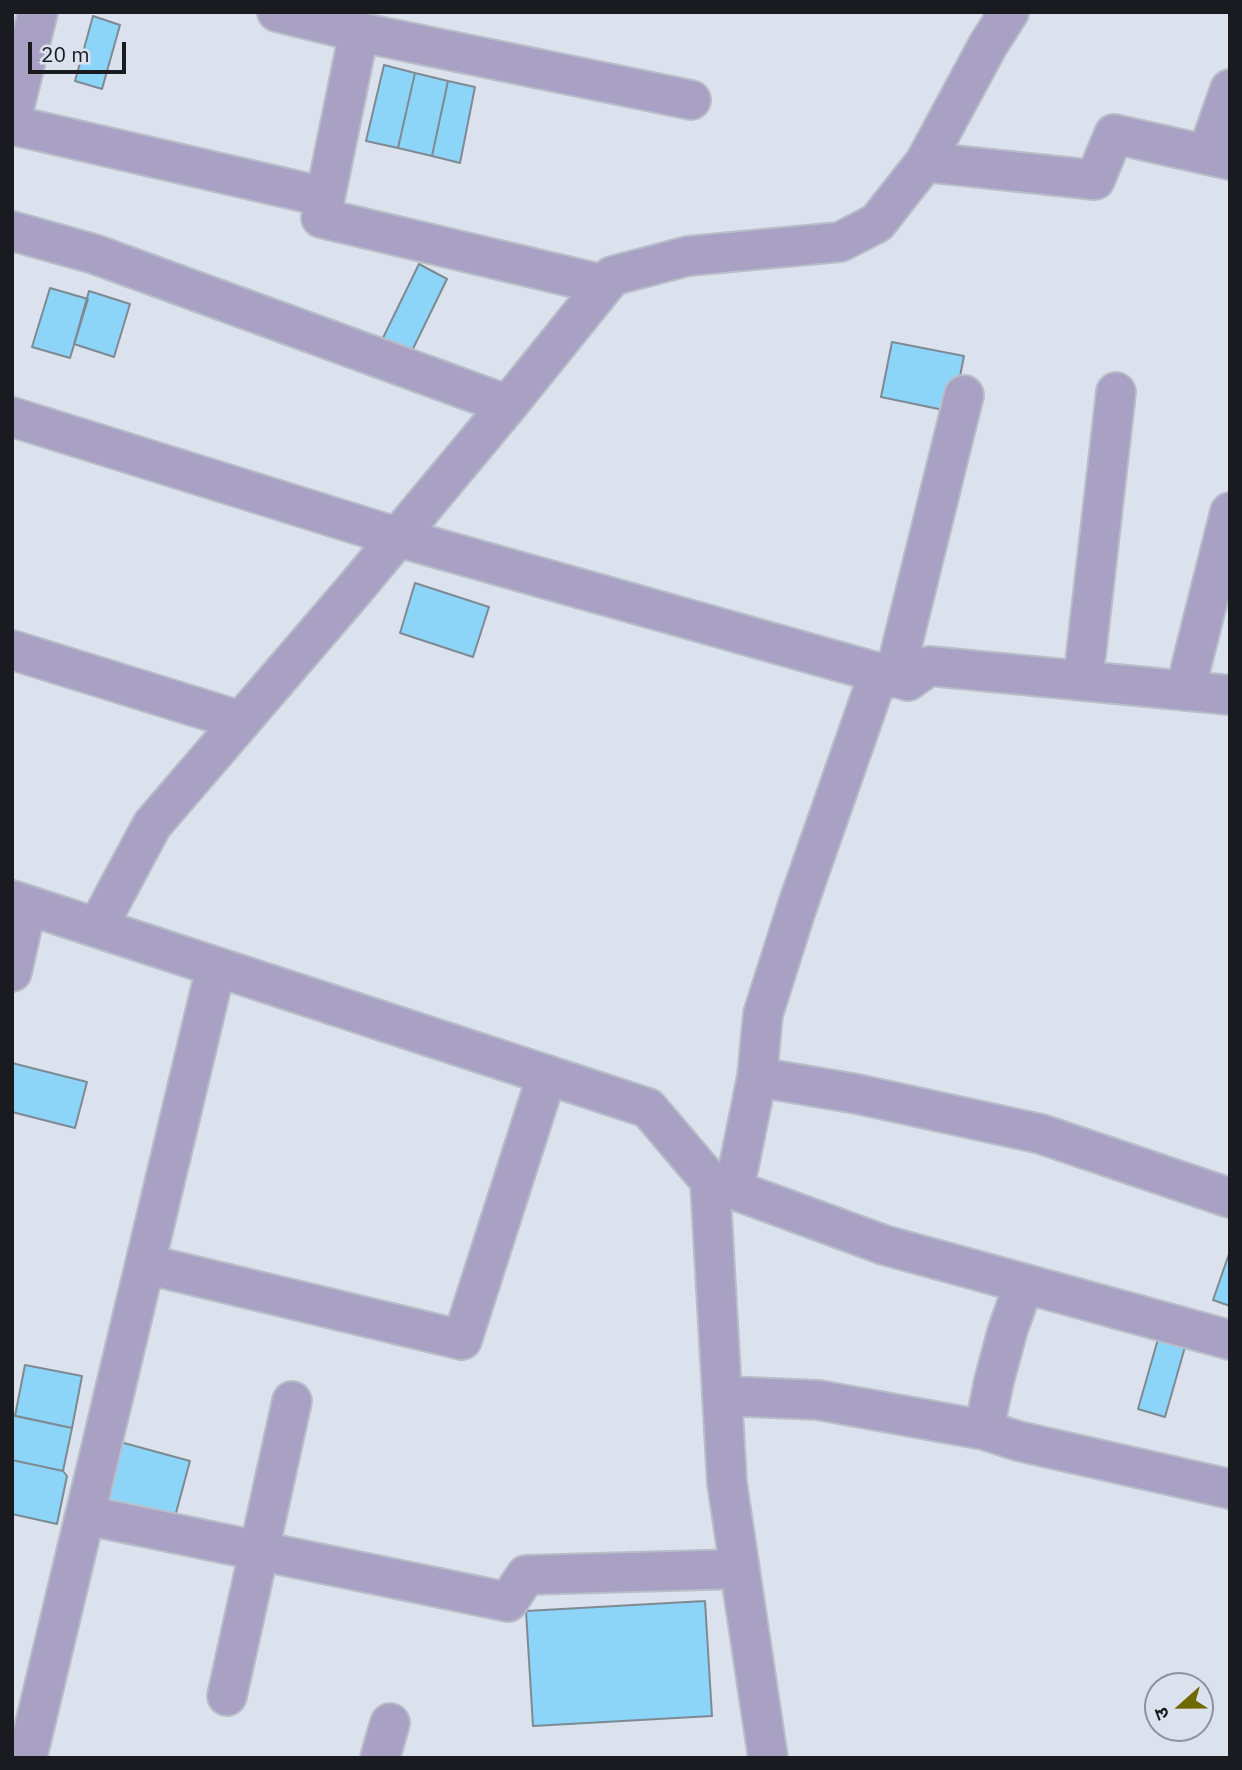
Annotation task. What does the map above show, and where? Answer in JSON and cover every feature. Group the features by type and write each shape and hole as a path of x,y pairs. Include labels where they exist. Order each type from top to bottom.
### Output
{"street":[{"path":"12,117 18,71 38,12"},
{"path":"97,928 152,825 508,405 612,276 688,257 840,242 877,223 925,162 988,45 1009,12"},
{"path":"285,13 359,32 691,100"},
{"path":"359,32 321,218 605,285"},
{"path":"925,162 1095,180 1114,134 1218,157 1230,89"},
{"path":"12,125 325,197"},
{"path":"12,231 93,254 508,405"},
{"path":"1083,681 1116,392"},
{"path":"768,1758 727,1483 723,1396 722,1186 757,1077 762,1014 797,907 887,675 964,395"},
{"path":"12,417 397,537 908,681 929,666 1230,695"},
{"path":"1185,691 1230,512"},
{"path":"12,650 241,721"},
{"path":"12,972 20,903 648,1108 722,1186 884,1245 1230,1340"},
{"path":"27,1758 216,967"},
{"path":"145,1264 462,1340 547,1075"},
{"path":"757,1077 857,1094 1041,1134 1230,1198"},
{"path":"984,1430 1008,1329 1024,1284"},
{"path":"723,1396 818,1400 984,1430 1018,1441 1230,1489"},
{"path":"227,1696 292,1401"},
{"path":"85,1515 508,1602 526,1576 740,1569"}],"building":[{"path":"93,16 120,25 102,89 75,81"},
{"path":"384,65 415,73 398,148 366,141"},
{"path":"415,73 448,81 432,156 398,148"},
{"path":"448,81 475,87 460,163 432,156"},
{"path":"419,264 447,279 408,359 380,344"},
{"path":"50,288 88,299 70,358 32,347"},
{"path":"89,291 130,304 114,357 74,344"},
{"path":"892,342 964,356 953,412 881,397"},
{"path":"415,583 489,607 473,657 400,633"},
{"path":"12,1063 87,1082 75,1128 12,1112"},
{"path":"1230,1251 1230,1306 1213,1300"},
{"path":"1160,1332 1187,1340 1165,1417 1138,1409"},
{"path":"25,1365 82,1376 72,1428 15,1416"},
{"path":"12,1415 72,1428 63,1471 12,1460"},
{"path":"113,1440 190,1461 173,1524 95,1502"},
{"path":"12,1460 63,1471 67,1476 57,1524 12,1514"},
{"path":"705,1601 712,1716 533,1726 526,1611"}]}
